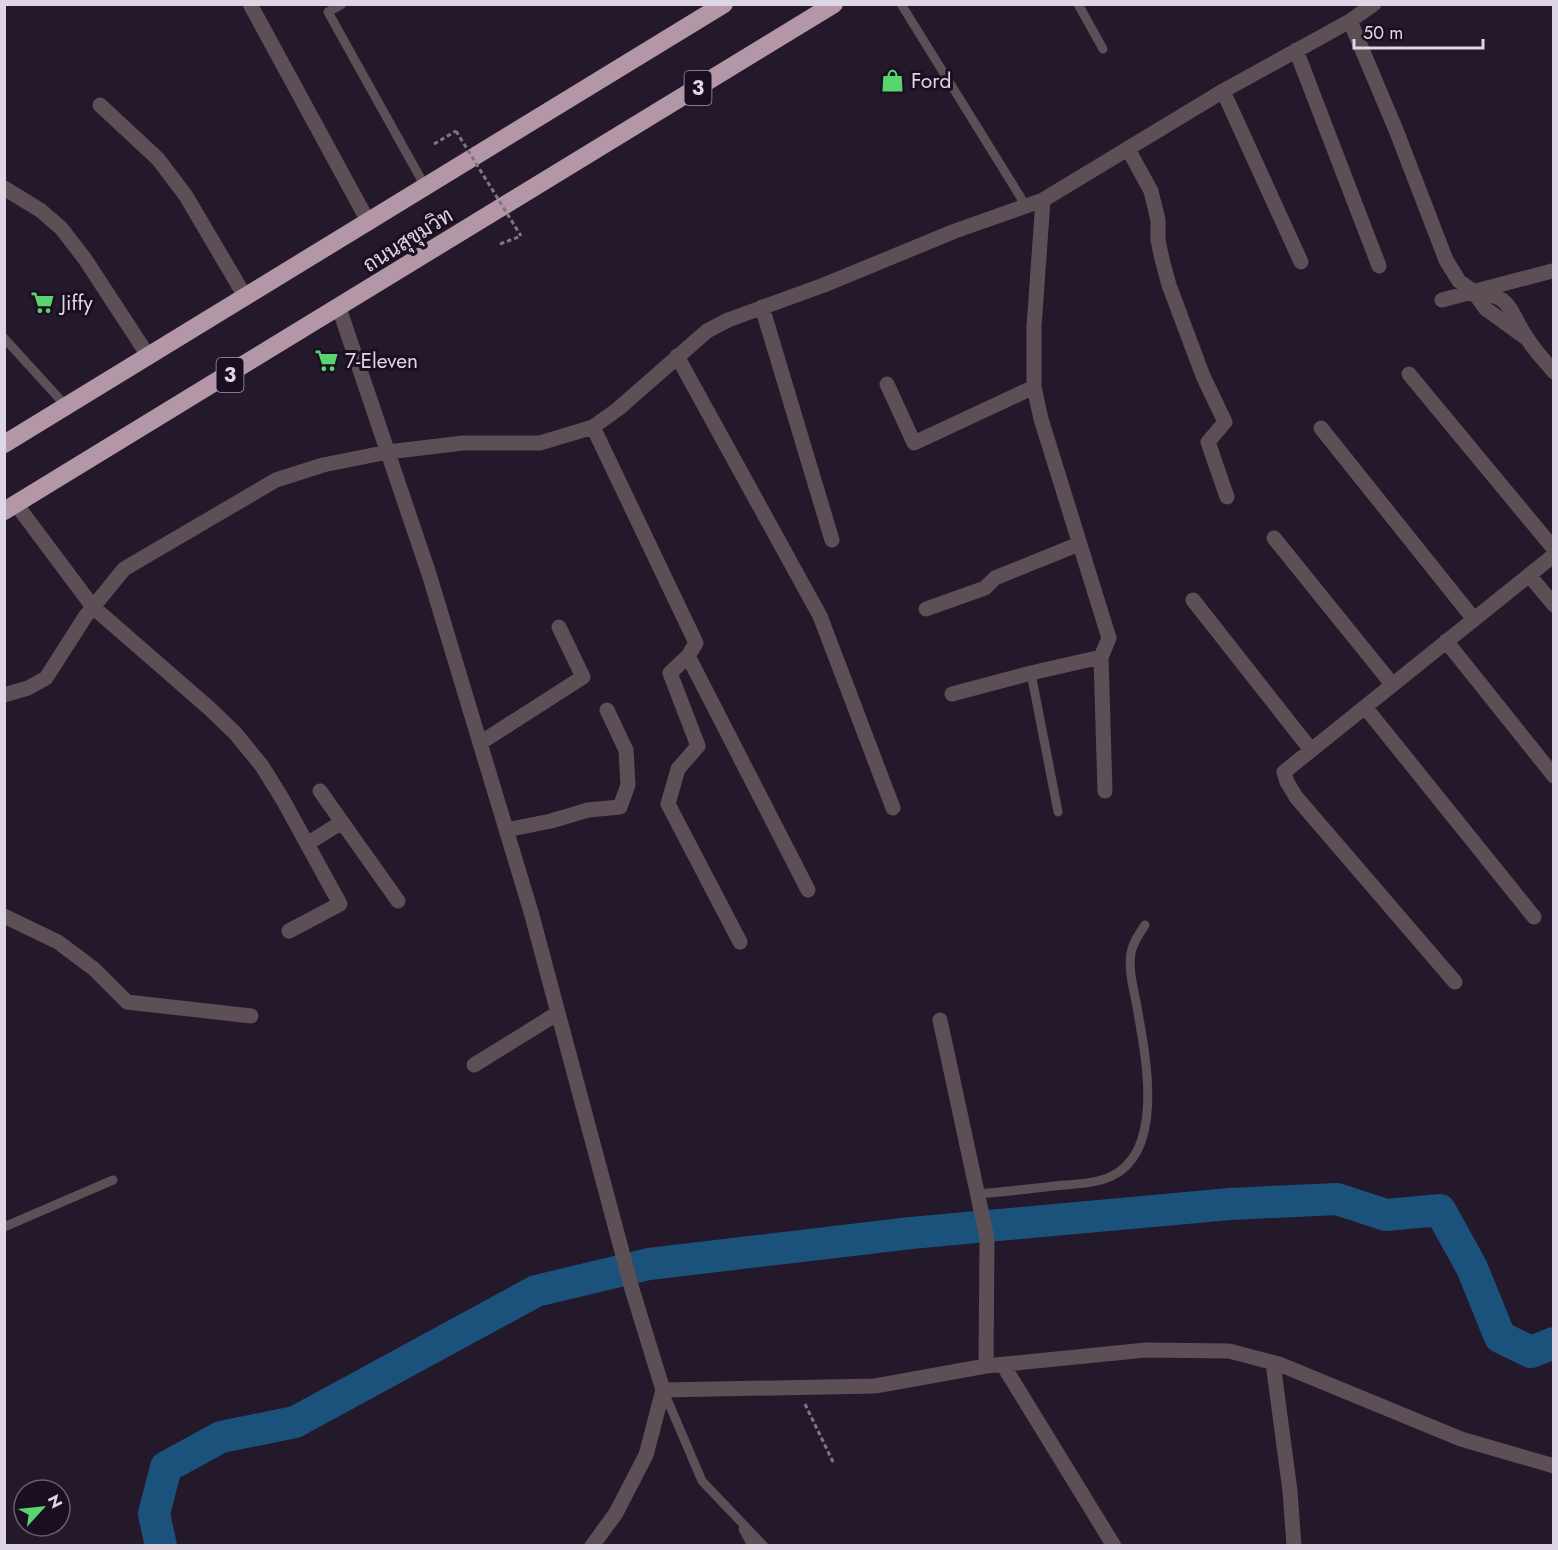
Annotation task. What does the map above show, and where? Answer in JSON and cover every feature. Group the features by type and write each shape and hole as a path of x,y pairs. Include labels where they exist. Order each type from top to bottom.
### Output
{"highway":[{"name":"ถนนสุขุมวิท","path":"4,444 724,4"},
{"name":"ถนนสุขุมวิท","path":"10,508 834,4"}],"street":[{"path":"250,4 369,223"},
{"path":"4,695 28,688 46,678 93,607 124,569 276,480 323,465 388,452 463,443 540,443 593,427 618,409 707,331 728,320 824,285 955,231 1043,200 1223,91 1350,21 1374,4"},
{"path":"1350,21 1396,130 1446,260 1459,281 1473,291 1490,293 1507,304 1526,338 1554,372"},
{"path":"1296,50 1378,266"},
{"path":"1223,91 1301,262"},
{"path":"100,105 158,159 186,196 246,298"},
{"path":"1128,149 1151,191 1158,220 1161,260 1169,285 1203,376 1225,422 1208,442 1227,497"},
{"path":"4,188 40,210 61,228 85,259 149,357"},
{"path":"1043,200 1034,327 1034,387 1041,419 1109,638 1101,657 1105,791"},
{"path":"1442,300 1552,271"},
{"path":"762,307 832,540"},
{"path":"339,308 429,574 480,743 558,1013 632,1289 663,1390 646,1455 616,1513 592,1545"},
{"path":"676,356 820,616 893,808"},
{"path":"1409,375 1554,549"},
{"path":"887,384 914,443 1034,387"},
{"path":"593,427 696,643 688,656 670,673 698,746 678,769 668,804 740,942"},
{"path":"1321,428 1473,618"},
{"path":"10,508 93,607 235,733 262,765 340,904 290,931"},
{"path":"1274,538 1392,684"},
{"path":"926,609 985,588 995,578 1079,544"},
{"path":"1455,982 1296,797 1284,772 1554,555"},
{"path":"1529,575 1554,605"},
{"path":"1193,600 1311,750"},
{"path":"480,743 583,677 559,627"},
{"path":"1446,640 1554,776"},
{"path":"688,656 808,890"},
{"path":"952,694 1101,657"},
{"path":"1365,706 1534,917"},
{"path":"506,830 551,821 588,810 620,807 628,785 626,750 607,710"},
{"path":"320,791 398,901"},
{"path":"307,844 342,822"},
{"path":"4,916 58,942 94,969 127,1002 251,1016"},
{"path":"474,1065 558,1013"},
{"path":"940,1020 987,1238 986,1366"},
{"path":"663,1390 875,1386 986,1366 1146,1350 1229,1351 1273,1363 1461,1439 1554,1466"},
{"path":"1273,1363 1290,1491 1294,1545"},
{"path":"1004,1365 1114,1545"}],"lane":[{"path":"342,4 328,12 426,188"},
{"path":"901,4 1026,206"},
{"path":"1078,4 1104,49"},
{"path":"5,339 67,407"},
{"path":"1031,673 1058,812"},
{"path":"977,1194 1091,1183 1113,1176 1130,1163 1138,1150 1146,1128 1147,1104 1143,1046 1131,970 1131,953 1136,938 1145,925"},
{"path":"4,1227 113,1180"},
{"path":"663,1390 702,1481 764,1545"},
{"path":"735,1516 752,1545"}],"path":[{"path":"434,144 456,131 521,236 500,244"},
{"path":"797,1388 834,1464"}],"waterway":[{"path":"161,1546 154,1514 166,1467 221,1437 295,1422 536,1291 649,1264 911,1233 1230,1204 1337,1199 1386,1215 1440,1210 1472,1268 1500,1337 1531,1352 1554,1343"}],"place":[{"name":"Ford","path":"893,81"},
{"name":"Jiffy","path":"43,303"},
{"name":"7-Eleven","path":"327,361"}]}
